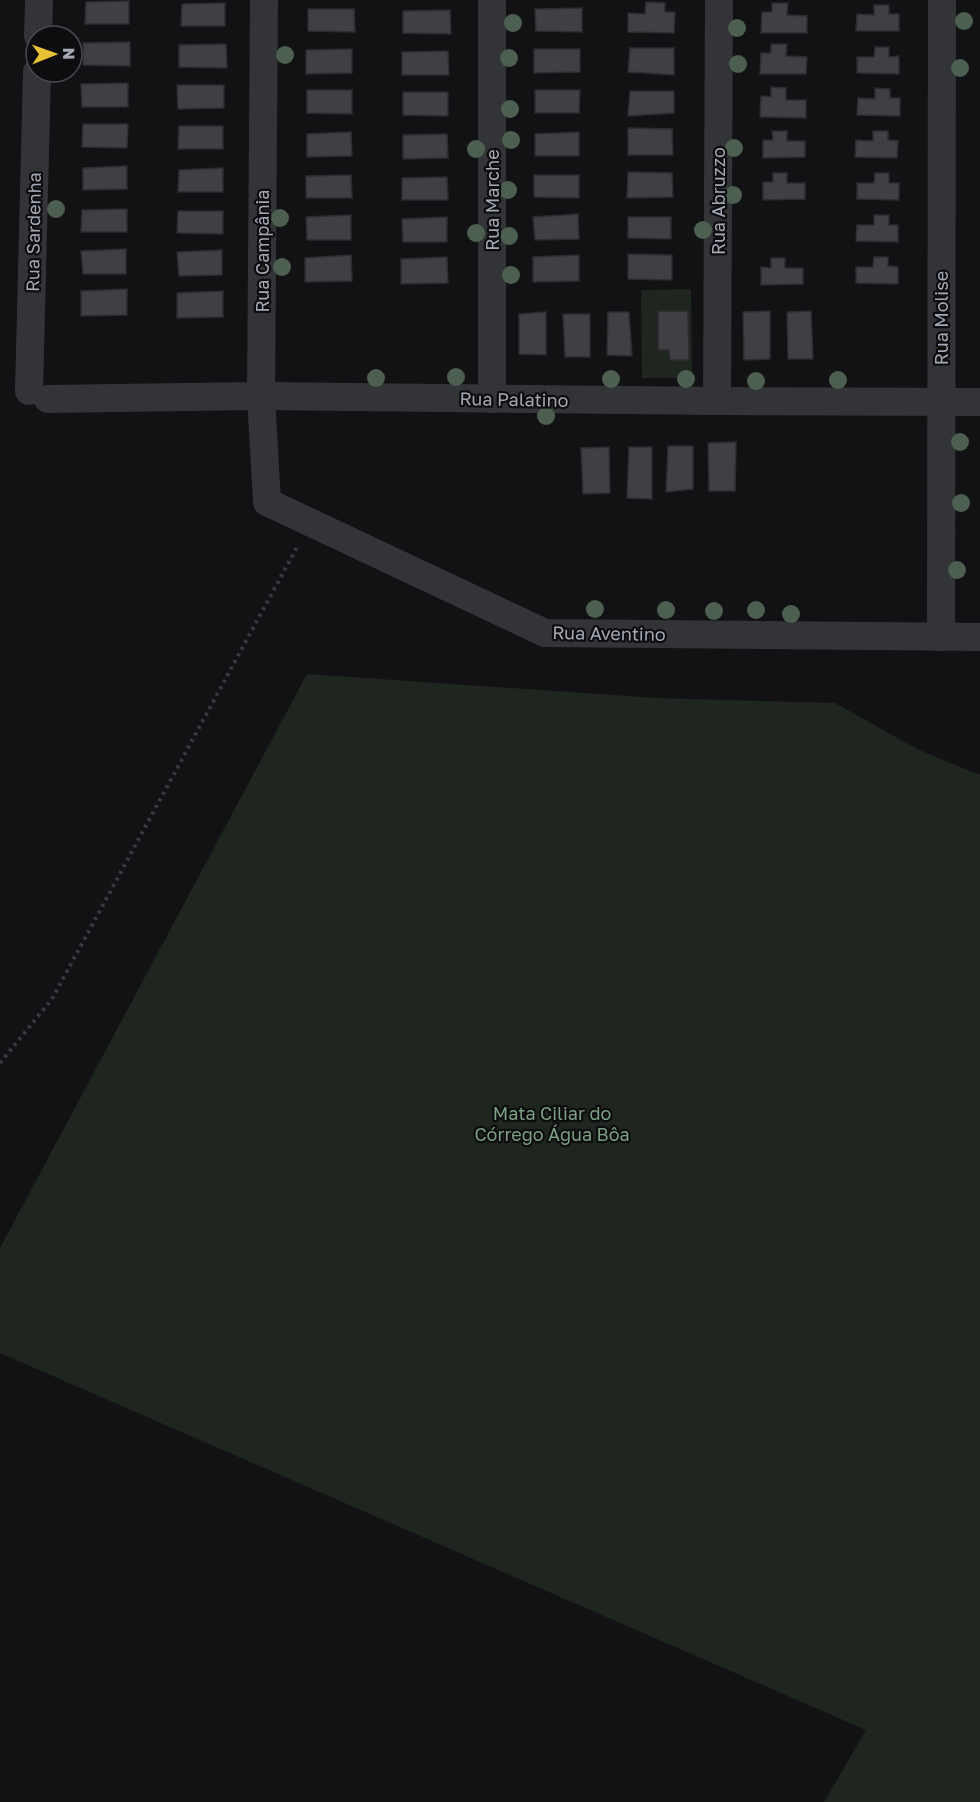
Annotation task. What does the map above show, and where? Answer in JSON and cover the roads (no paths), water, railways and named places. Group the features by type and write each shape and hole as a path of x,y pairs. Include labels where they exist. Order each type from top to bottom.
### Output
{"street":[{"path":"38,24 39,0"},
{"name":"Rua Campânia","path":"264,0 261,396 267,502"},
{"name":"Rua Marche","path":"492,0 492,399"},
{"name":"Rua Abruzzo","path":"717,401 719,0"},
{"name":"Rua Molise","path":"941,637 942,0"},
{"name":"Rua Sardenha","path":"37,84 38,395"},
{"name":"Rua Palatino","path":"38,395 980,402"},
{"name":"Rua Aventino","path":"267,502 545,633 980,637"}],"park label":[{"name":"Mata Ciliar do Córrego Água Bôa","path":"552,1123"}]}
